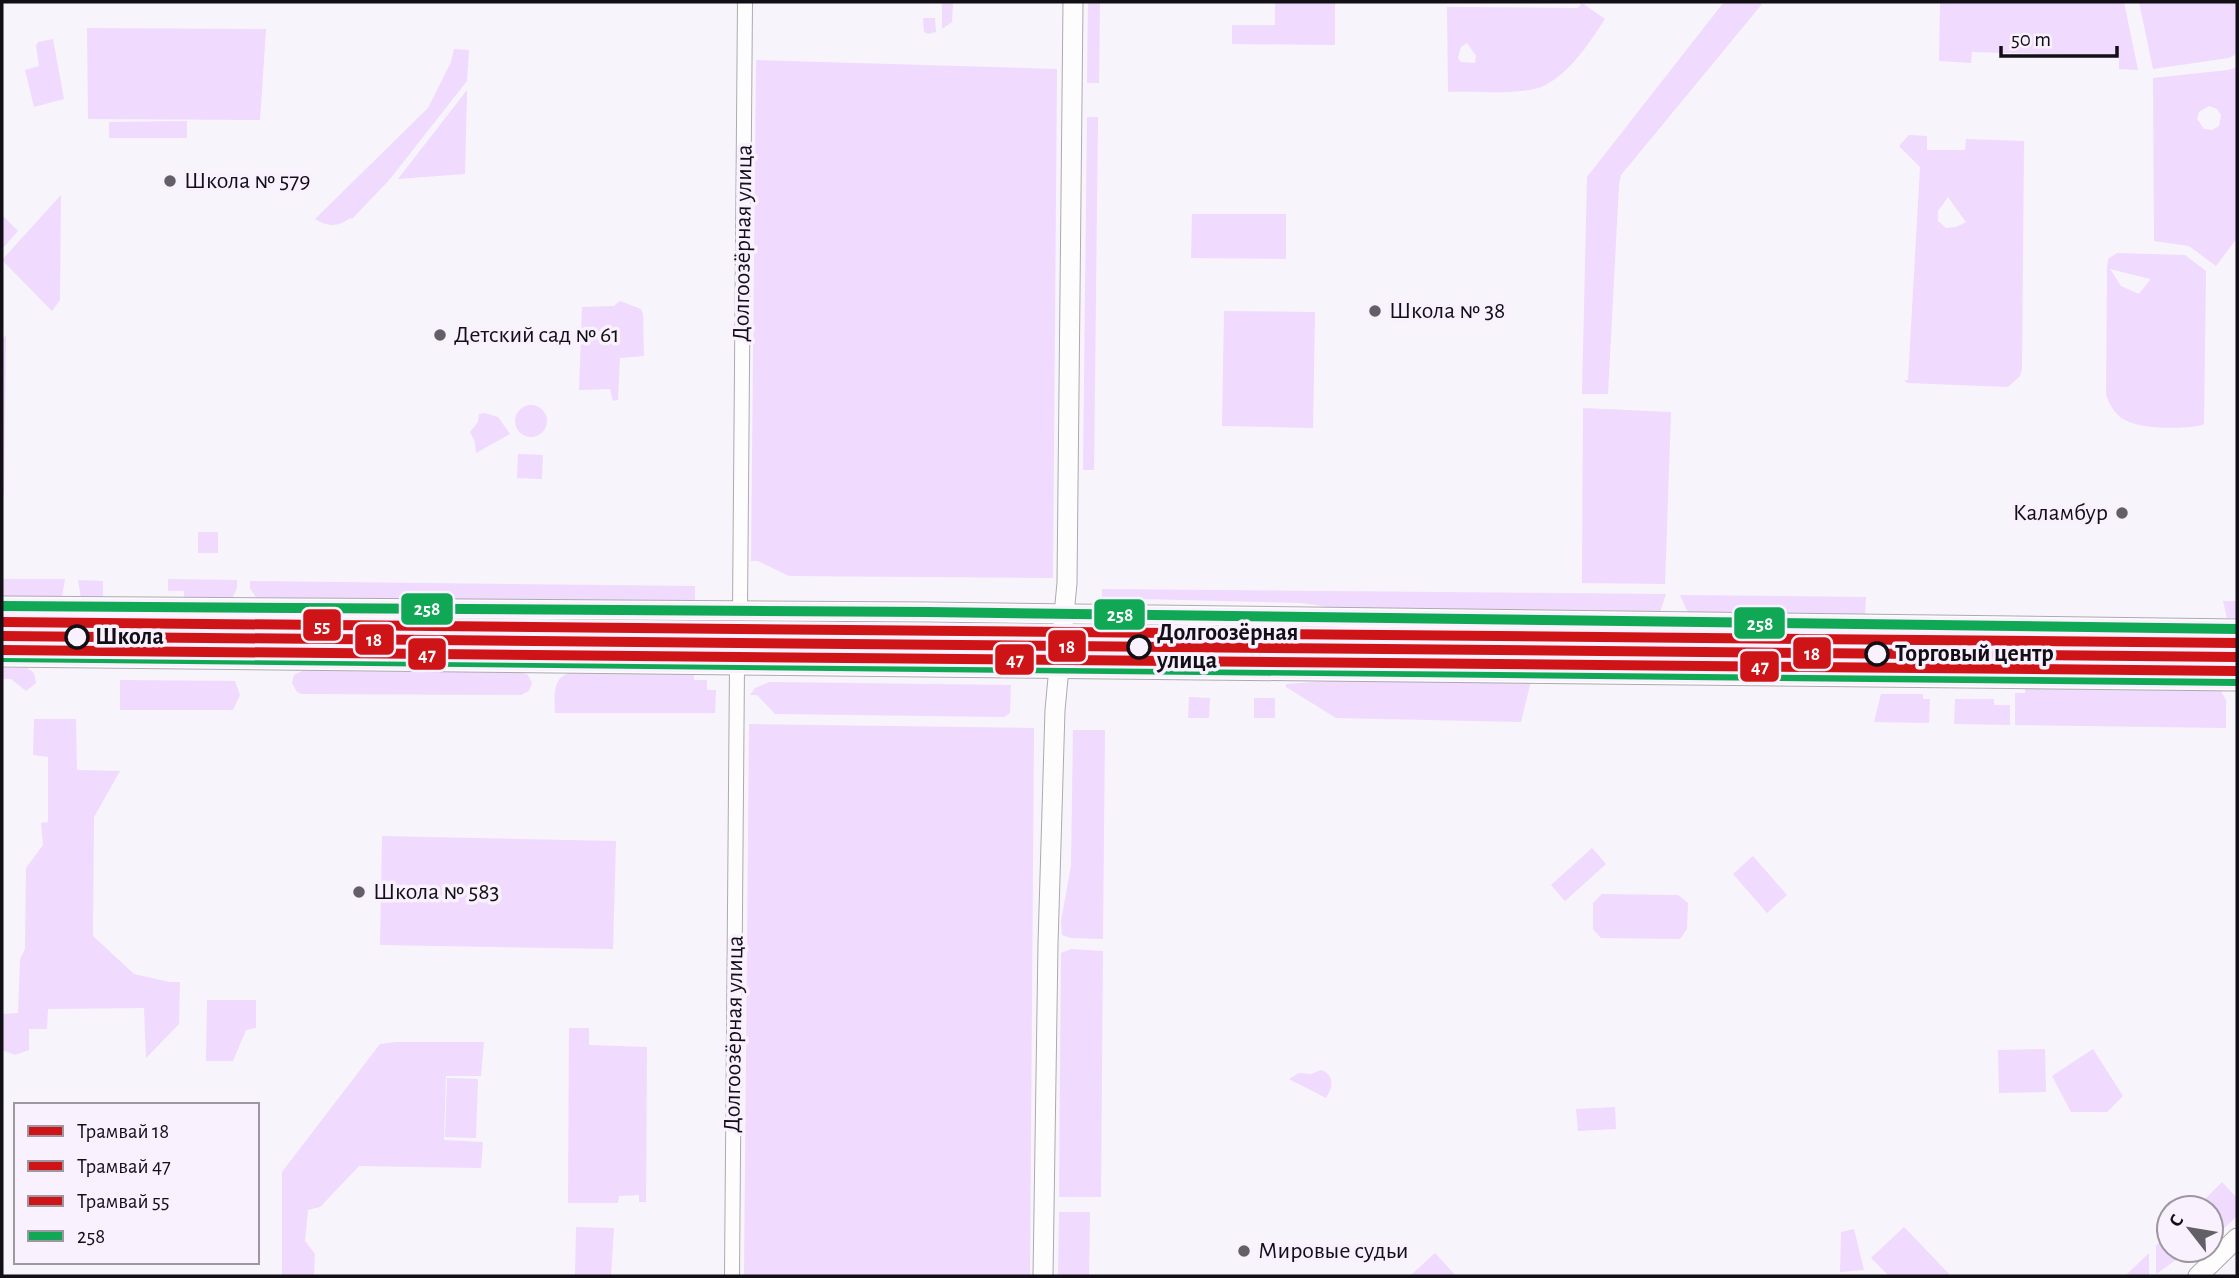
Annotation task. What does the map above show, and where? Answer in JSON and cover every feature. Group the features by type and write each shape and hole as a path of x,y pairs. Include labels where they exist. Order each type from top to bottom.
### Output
{"street":[{"name":"Долгоозёрная улица","path":"740,611 745,2"},
{"path":"1043,1276 1048,944 1058,669 1067,583 1073,2"},
{"path":"2,606 1064,614 2237,629"},
{"path":"2,657 2237,681"},
{"name":"Долгоозёрная улица","path":"732,1276 737,666"},
{"path":"2198,1276 2237,1238"}],"shaded area":[{"path":"942,2 953,2 952,22 942,29"},
{"path":"1088,2 1100,2 1099,83 1087,83"},
{"path":"1275,2 1335,2 1335,45 1232,44 1232,25 1275,25"},
{"path":"1724,2 1762,4 1621,175 1608,394 1582,394 1587,177"},
{"path":"1940,2 2124,2 2138,70 2119,69 2119,56 1972,52 1971,63 1939,61"},
{"path":"2139,2 2237,2 2237,54 2229,58 2153,69"},
{"path":"1582,3 1605,19 1578,57 1551,82 1521,91 1448,92 1447,7 1578,8","holes":["1467,43 1476,56 1475,63 1461,62 1458,58 1461,47"]},
{"path":"924,18 935,18 936,32 924,32"},
{"path":"87,28 266,29 260,120 88,119"},
{"path":"53,39 64,99 34,107 25,70 39,66 36,46 38,42"},
{"path":"454,49 469,50 467,81 390,179 352,219 333,225 315,219 428,108 451,62"},
{"path":"756,60 1057,69 1053,578 789,576 758,561 751,561"},
{"path":"2237,67 2237,238 2216,266 2189,246 2154,241 2153,78","holes":["2209,106 2217,109 2221,115 2219,126 2212,130 2204,129 2197,119 2199,112"]},
{"path":"467,90 465,174 398,179"},
{"path":"1087,117 1098,117 1094,470 1083,470"},
{"path":"187,121 187,138 109,138 109,122"},
{"path":"1909,135 1927,136 1927,150 1965,150 1966,139 2024,141 2022,369 2020,376 2008,387 1907,383 1904,380 1908,380 1920,167 1899,146","holes":["1948,197 1966,222 1946,228 1938,221 1938,211"]},
{"path":"61,195 60,300 52,311 2,260"},
{"path":"1192,214 1286,214 1286,259 1191,258"},
{"path":"2,215 18,231 2,249"},
{"path":"2117,253 2185,255 2206,271 2204,424 2177,428 2143,426 2123,419 2112,407 2106,395 2108,259","holes":["2110,269 2150,279 2139,294 2121,286"]},
{"path":"620,301 641,309 644,356 620,358 618,400 613,401 610,389 579,390 582,307 614,306"},
{"path":"1224,311 1315,312 1313,428 1222,426"},
{"path":"6,335 4,495 2,495 2,340"},
{"path":"531,405 542,410 547,421 542,432 531,437 520,432 515,421 520,410"},
{"path":"1583,408 1671,412 1665,584 1582,583"},
{"path":"479,414 498,417 510,434 476,453 470,432 478,422"},
{"path":"518,454 543,455 542,479 517,478"},
{"path":"198,532 218,532 218,553 198,553"},
{"path":"2,579 65,579 62,597 2,597"},
{"path":"168,579 237,580 237,588 232,599 184,599 184,591 168,591"},
{"path":"78,580 103,581 103,598 81,598"},
{"path":"250,581 695,586 695,603 257,599 250,588"},
{"path":"1102,589 1666,594 1660,612 1347,610 1302,603 1102,598"},
{"path":"1680,595 1866,597 1865,615 1688,613"},
{"path":"2223,601 2237,601 2237,618 2227,618"},
{"path":"2,668 27,668 34,673 36,683 26,691 11,679 2,679"},
{"path":"302,671 520,672 528,675 532,683 529,691 521,695 301,694 292,683 294,675"},
{"path":"694,673 694,680 707,680 707,690 716,690 715,713 555,713 557,684 564,675"},
{"path":"120,680 235,681 240,695 233,710 120,710"},
{"path":"1343,680 1531,681 1521,722 1336,718 1286,687 1286,684"},
{"path":"769,682 1011,685 1010,713 1004,717 775,714 757,695 750,695 755,688"},
{"path":"2025,686 2219,688 2226,700 2226,728 2015,725 2015,693 2025,693"},
{"path":"1881,694 1923,694 1923,699 1930,699 1929,723 1874,722"},
{"path":"1189,697 1210,698 1209,718 1188,718"},
{"path":"1254,698 1275,698 1275,718 1254,718"},
{"path":"1955,699 1994,699 1994,705 2010,705 2010,725 1954,724"},
{"path":"34,719 76,719 77,770 120,771 94,817 93,936 134,974 180,982 179,1024 146,1058 144,1008 48,1009 47,1029 29,1029 29,1050 15,1055 2,1050 2,1014 18,1013 20,959 25,949 26,868 43,845 41,823 48,822 48,757 33,755"},
{"path":"749,724 1034,728 1030,1276 744,1276"},
{"path":"1073,730 1105,730 1103,939 1071,938 1062,935 1061,921 1071,866"},
{"path":"382,836 616,841 613,949 380,945"},
{"path":"1592,848 1606,864 1565,901 1551,885"},
{"path":"1753,856 1787,895 1767,913 1733,874"},
{"path":"1602,894 1678,895 1688,903 1687,929 1680,939 1601,938 1593,929 1593,903"},
{"path":"1071,949 1103,951 1101,1197 1059,1197 1061,953"},
{"path":"207,1000 256,1000 256,1028 246,1030 233,1061 206,1061"},
{"path":"569,1028 589,1028 589,1045 647,1047 646,1202 639,1202 639,1195 619,1196 618,1203 568,1203"},
{"path":"484,1042 481,1076 446,1076 444,1140 483,1142 481,1168 359,1166 320,1207 308,1210 305,1241 315,1254 314,1276 282,1276 282,1172 380,1044"},
{"path":"2045,1049 2046,1092 1999,1093 1998,1050"},
{"path":"2093,1049 2123,1096 2107,1112 2071,1112 2052,1076"},
{"path":"1321,1070 1331,1078 1326,1098 1289,1079 1299,1073 1311,1074"},
{"path":"447,1078 478,1079 476,1138 445,1137"},
{"path":"1615,1107 1616,1129 1578,1131 1576,1109"},
{"path":"2222,1182 2236,1197 2237,1216 2225,1227 2225,1194 2210,1194"},
{"path":"1059,1212 1090,1212 1089,1276 1058,1276"},
{"path":"576,1227 614,1228 611,1276 575,1276"},
{"path":"1904,1227 1951,1276 1889,1276 1871,1258"},
{"path":"1854,1229 1864,1270 1840,1272 1841,1232"},
{"path":"1435,1253 1456,1276 1410,1276"},
{"path":"2149,1253 2149,1276 2125,1276"},
{"path":"2156,1264 2170,1264 2156,1274"}],"tram line":[{"name":"55","path":"2,622 2237,643"},
{"name":"18","path":"2,636 2237,657"},
{"name":"47","path":"2,650 2237,671"}],"transit line":[{"name":"258","path":"2,606 928,612 2237,629"},
{"name":"258","path":"2,657 2237,681"}],"place":[{"name":"Школа № 579","path":"170,181"},
{"name":"Школа № 38","path":"1375,311"},
{"name":"Детский сад № 61","path":"440,335"},
{"name":"Каламбур","path":"2122,513"},
{"name":"Школа","path":"77,637"},
{"name":"Долгоозёрная улица","path":"1139,647"},
{"name":"Торговый центр","path":"1877,654"},
{"name":"Школа № 583","path":"359,892"},
{"name":"Мировые судьи","path":"1244,1251"}]}
